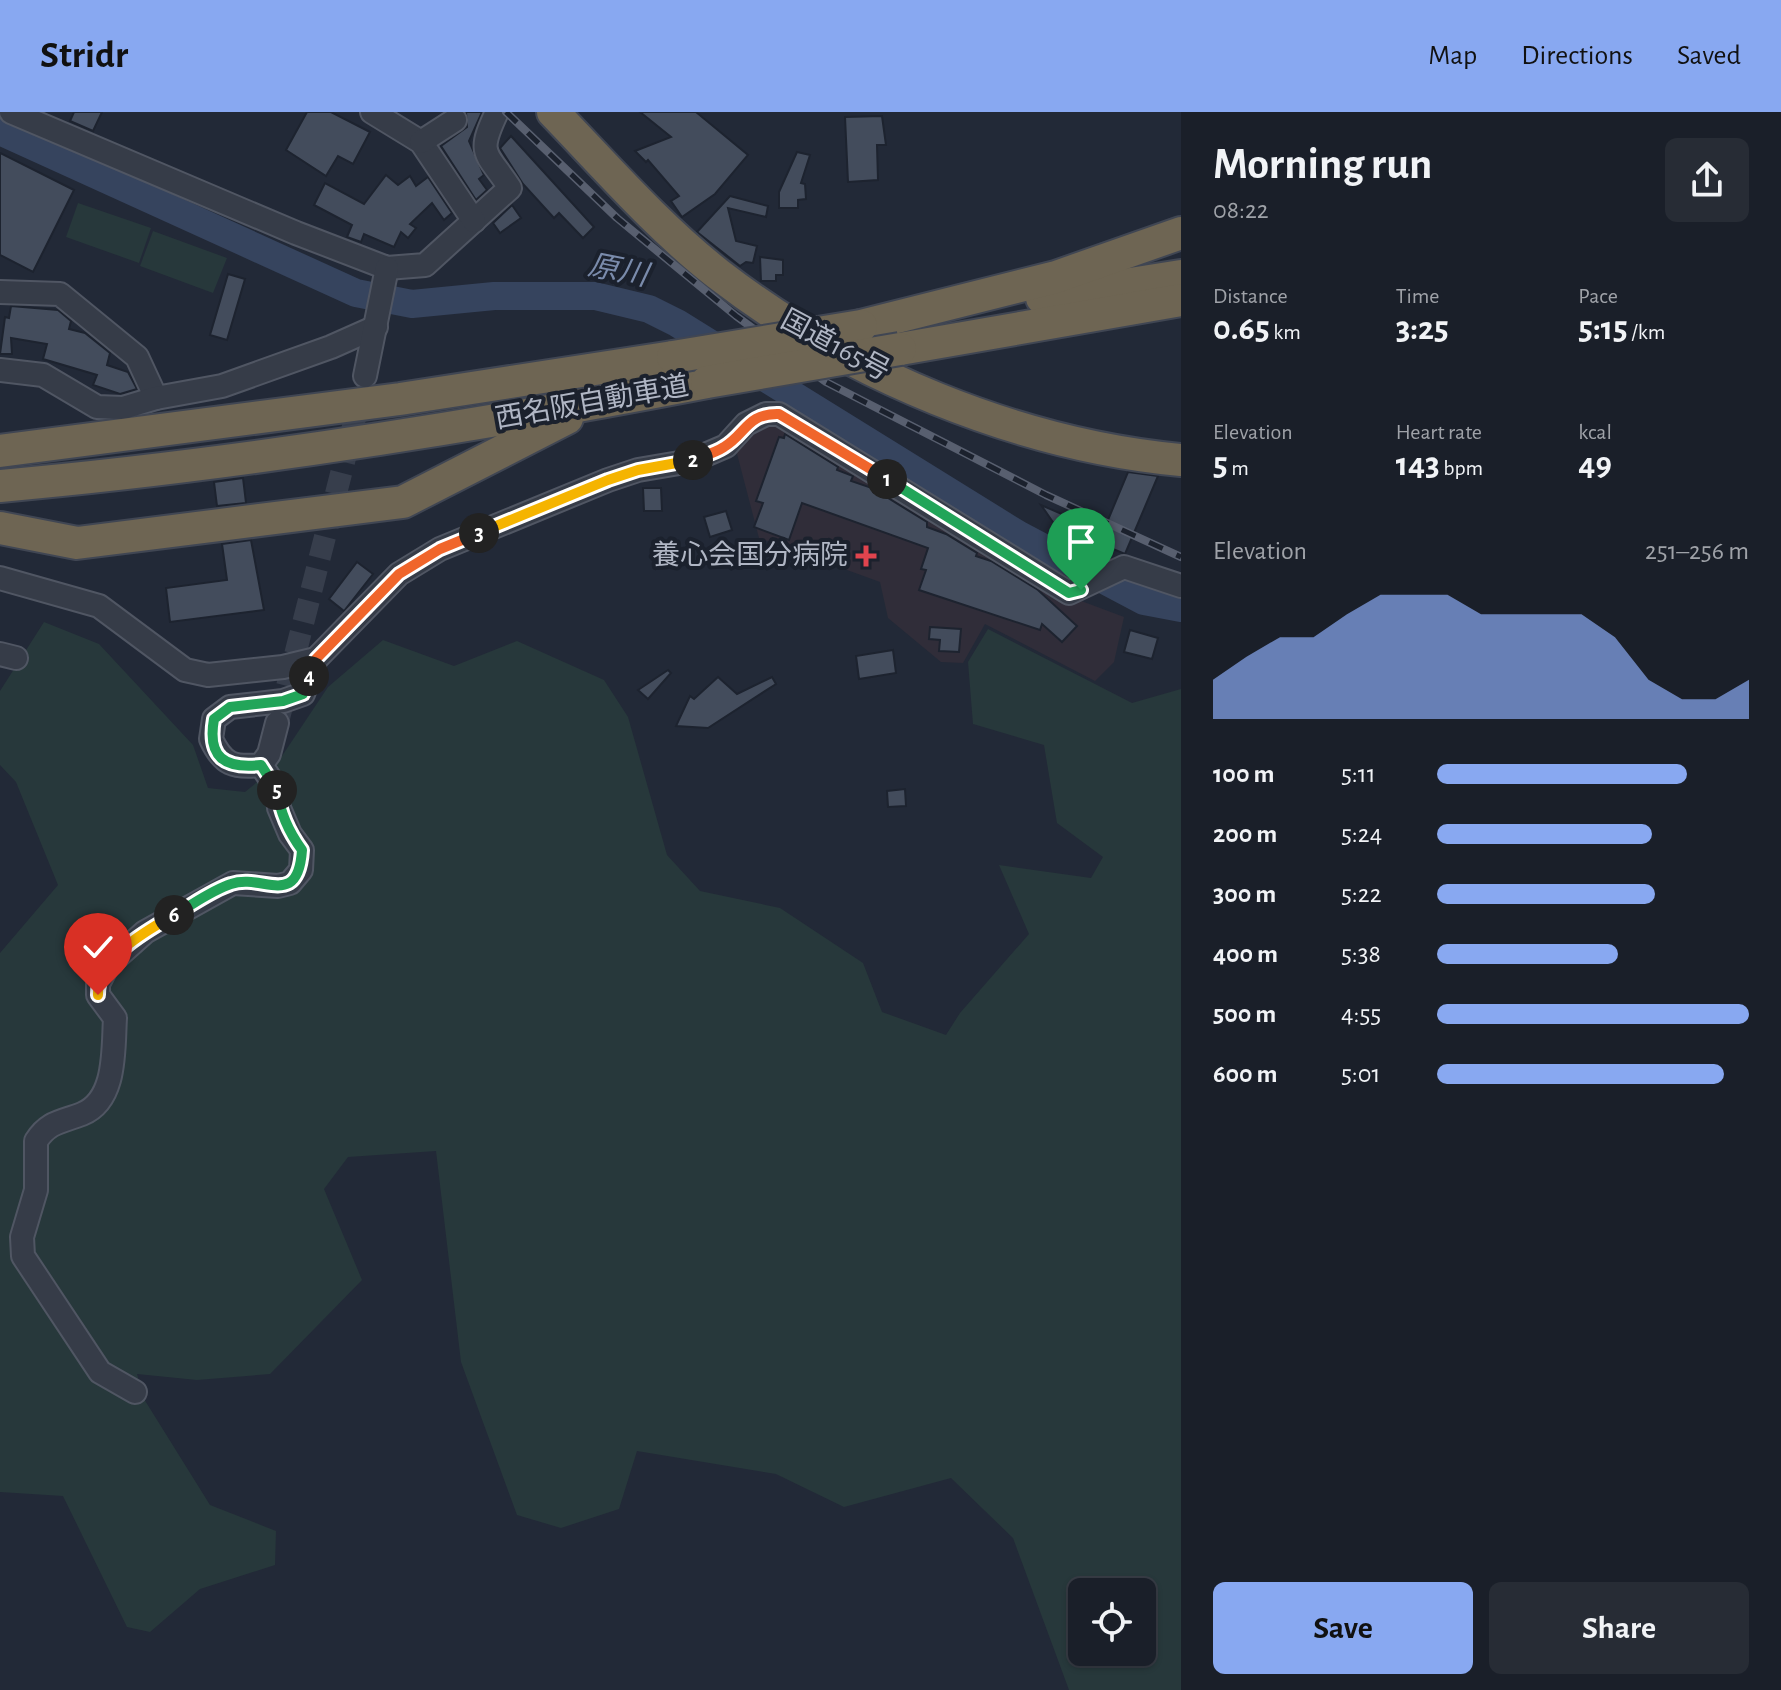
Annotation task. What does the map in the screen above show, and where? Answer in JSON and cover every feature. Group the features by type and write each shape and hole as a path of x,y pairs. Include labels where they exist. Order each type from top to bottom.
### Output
{"highway":[{"name":"国道165号","path":"553,112 649,211 717,273 782,319 831,347 887,376 1018,428 1109,451 1181,460"},
{"path":"861,326 1056,277 1181,233"},
{"name":"西名阪自動車道","path":"0,451 400,399 1181,276"},
{"name":"西名阪自動車道","path":"0,486 225,461 595,404 1181,300"},
{"path":"900,349 1105,325 1181,322"},
{"path":"0,528 77,543 403,502 595,404"}],"street":[{"path":"11,112 386,274 425,265 510,188 486,156 484,138 497,112"},
{"path":"383,115 421,142 474,221"},
{"path":"421,142 455,120"},
{"path":"365,376 386,274"},
{"path":"0,292 60,294 137,357 156,398"},
{"path":"0,370 43,375 97,407 123,408 156,398 222,386 331,347 378,319"},
{"path":"277,723 269,754 261,765 240,768 217,753 211,739 214,719 230,707 283,701 303,694 316,659 399,574 440,549 608,480 702,456 726,446 746,424 766,414 779,414 1069,593 1124,567 1181,586"},
{"path":"0,578 99,606 185,670 208,675 283,667 316,659"},
{"path":"135,1392 100,1372 23,1256 22,1237 36,1190 36,1141 55,1120 84,1113 96,1105 109,1083 115,1018 98,995 98,984 108,965 145,932 233,883 278,886 290,883 301,870 302,850 290,834 279,808 277,789 261,765"}],"shaded area":[{"path":"78,203 151,228 139,263 66,237"},
{"path":"153,231 227,258 213,293 140,266"},
{"path":"775,422 1060,593 1124,617 1114,662 1095,681 985,624 963,663 941,662 888,618 880,582 759,538 736,450 759,425"},
{"path":"44,622 99,644 193,745 208,788 245,792 274,768 328,687 383,640 454,666 517,641 604,680 628,717 667,855 700,891 780,908 863,963 882,1012 946,1035 960,1013 1029,934 999,865 1091,878 1103,857 1057,823 1044,745 973,724 968,662 988,629 1132,703 1181,689 1181,1690 1069,1690 1013,1538 951,1478 844,1507 776,1474 637,1451 619,1509 561,1528 517,1515 461,1362 436,1151 348,1157 324,1189 362,1280 270,1374 197,1380 137,1374 144,1399 210,1505 276,1531 275,1565 200,1589 150,1632 127,1627 63,1496 0,1492 0,953 58,885 16,782 0,765 0,691"}],"building":[{"path":"74,112 102,112 93,131 70,121"},
{"path":"307,112 331,112 370,132 353,164 338,156 326,176 286,150"},
{"path":"466,112 482,112 469,141 484,175 479,179 487,190 476,200 441,146 467,127"},
{"path":"640,112 696,112 748,155 715,194 682,217 671,201 679,196 648,160 646,162 635,151 671,137"},
{"path":"882,116 886,145 877,145 878,180 848,182 845,117"},
{"path":"511,136 594,227 583,238 559,213 554,218 523,184 500,148"},
{"path":"797,152 810,155 801,183 805,184 806,199 798,200 798,208 779,208 779,192"},
{"path":"0,153 74,190 33,272 0,255"},
{"path":"386,175 398,185 410,176 416,186 428,177 452,213 444,220 432,203 410,224 416,228 408,238 401,232 394,247 364,234 361,242 347,237 352,225 314,205 325,183 364,204"},
{"path":"730,196 768,206 766,217 728,208 736,241 757,246 753,263 746,262 740,266 697,232"},
{"path":"512,205 521,218 500,233 493,223"},
{"path":"760,257 783,260 783,275 776,275 776,281 761,281"},
{"path":"228,274 245,279 227,340 210,335"},
{"path":"11,306 58,310 71,321 69,329 85,333 110,353 107,365 128,372 137,389 120,394 93,385 97,375 43,359 47,344 11,338 12,354 0,354 5,317 9,318"},
{"path":"785,434 838,467 837,470 853,476 851,481 872,488 873,492 927,522 927,527 946,534 977,553 976,556 991,561 1038,590 1077,626 1062,642 1042,624 1040,630 919,590 926,570 921,569 928,548 802,503 789,540 754,527 763,503 756,501 779,437 784,438"},
{"path":"1128,472 1158,476 1125,554 1055,525 1041,505 1103,532"},
{"path":"243,478 246,503 217,506 214,482"},
{"path":"643,488 661,488 662,511 644,511"},
{"path":"726,511 732,530 710,537 704,517"},
{"path":"251,540 264,610 170,622 166,588 227,580 222,544"},
{"path":"357,562 373,574 344,611 329,599"},
{"path":"930,627 961,629 959,652 939,651 940,640 929,639"},
{"path":"1130,630 1158,638 1152,659 1124,652"},
{"path":"893,650 896,673 859,679 856,656"},
{"path":"668,670 671,673 648,699 638,690"},
{"path":"718,677 737,694 772,677 776,684 708,728 676,726 690,696 694,699"},
{"path":"905,789 906,806 888,807 887,791"}],"waterway":[{"name":"原川","path":"0,131 356,293 412,304 494,296 595,296 649,309 677,323 1019,535 1144,601 1181,608"}],"tunnel":[{"path":"279,718 361,395"}],"railway":[{"path":"506,112 617,218 736,316 826,382 1046,495 1181,557"}],"place":[{"name":"養心会国分病院","path":"866,556"}],"route":[{"path":"98,995 98,984 108,965 145,932 233,883 278,886 290,883 301,870 302,850 290,834 279,808 277,789 261,765 240,768 217,753 211,739 214,719 230,707 283,701 303,694 316,659 399,574 440,549 608,480 638,470 691,461 726,446 746,424 766,414 779,414 1069,593 1081,590"}]}
